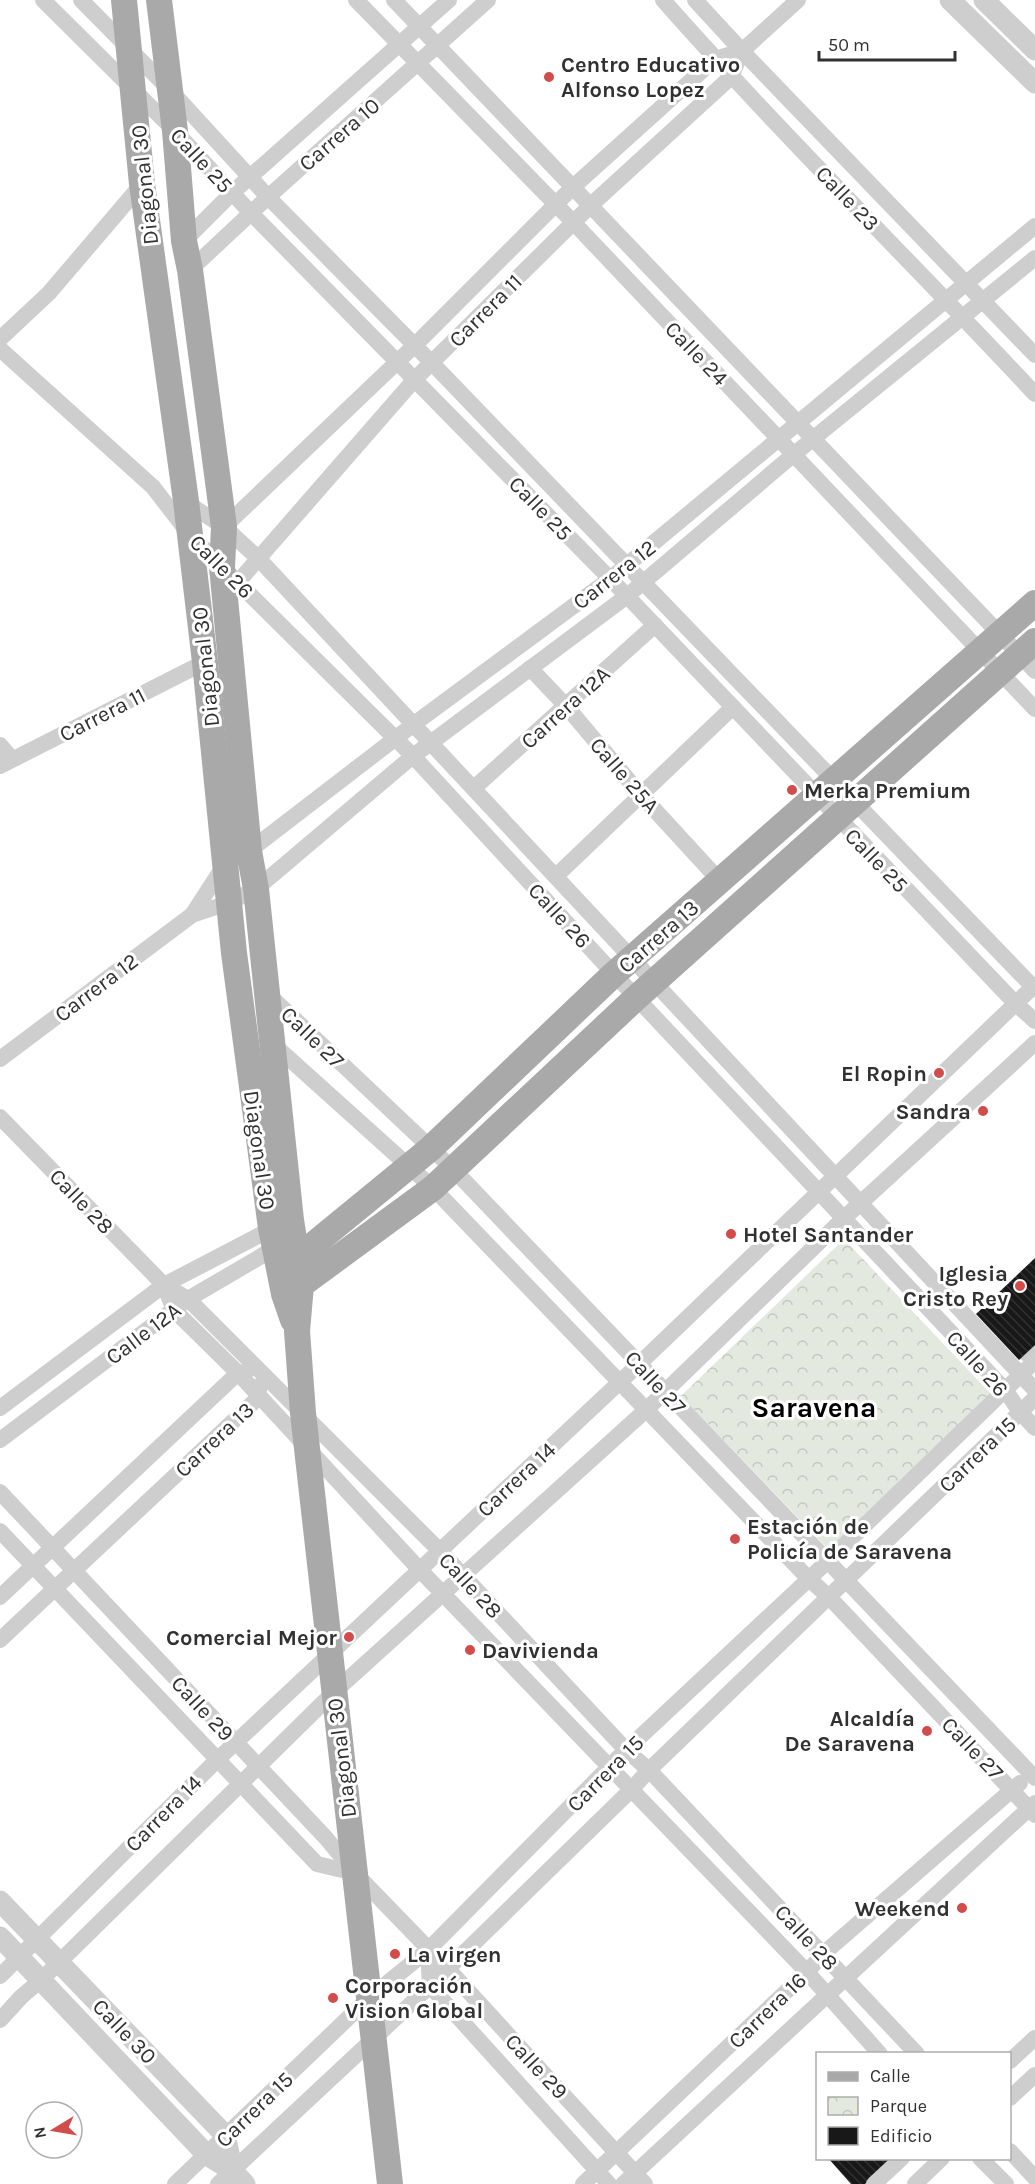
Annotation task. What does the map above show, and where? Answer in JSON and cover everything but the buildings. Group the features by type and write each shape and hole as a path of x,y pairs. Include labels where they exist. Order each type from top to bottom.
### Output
{"main road":[{"name":"Diagonal 30","path":"124,0 142,184 186,501 205,662 228,903 287,1255 297,1331 306,1446 390,2184"},
{"name":"Diagonal 30","path":"159,0 175,131 184,241 190,270 230,574 249,851 256,890 274,1045 287,1255"},
{"name":"Carrera 13","path":"287,1255 430,1149 623,966 1035,603"},
{"name":"Carrera 13","path":"287,1255 433,1188 646,990 847,811 999,671 1030,655"}],"street":[{"name":"Calle 25","path":"43,0 175,131 251,213 733,707 826,789 1034,987"},
{"name":"Calle 25","path":"81,0 170,90 268,197 644,582 1016,1004 1035,1021"},
{"name":"Calle 24","path":"356,0 573,222 1035,709"},
{"name":"Calle 24","path":"394,0 1000,634 1030,655"},
{"name":"Carrera 10","path":"184,241 233,192 448,0"},
{"name":"Carrera 10","path":"190,270 488,0"},
{"name":"Calle 23","path":"663,0 731,77 946,298 1035,394"},
{"name":"Calle 23","path":"695,0 1035,355"},
{"name":"Carrera 11","path":"230,574 258,558 415,379 573,222 731,77 742,51 798,0"},
{"path":"950,0 1035,83"},
{"path":"984,0 1035,50"},
{"name":"Carrera 11","path":"224,527 398,362 573,187 715,59 742,51"},
{"path":"0,339 49,293 142,184"},
{"name":"Carrera 12","path":"192,915 225,864 249,851 414,724 610,579 1035,226"},
{"name":"Carrera 12","path":"0,1059 192,915 228,903 256,890 413,756 627,596 793,455 1035,258"},
{"name":"Calle 26","path":"0,349 153,487 190,535 835,1176 1035,1390"},
{"name":"Calle 26","path":"153,487 186,501 224,527 258,558 431,742 556,876 623,966 819,1193 1006,1391 1020,1412 1035,1428"},
{"name":"Carrera 12A","path":"474,788 656,626"},
{"name":"Carrera 11","path":"6,763 205,662"},
{"name":"Calle 25A","path":"530,668 720,881"},
{"path":"556,876 733,707"},
{"path":"0,746 6,763"},
{"name":"Carrera 14","path":"0,1976 218,1759 620,1382 1034,987"},
{"name":"Calle 27","path":"268,994 453,1169 1033,1773"},
{"name":"Carrera 14","path":"0,2020 21,1996 41,1980 334,1692 646,1410 843,1219 1035,1043"},
{"name":"Calle 27","path":"274,1045 433,1188 809,1580 829,1597 1033,1809"},
{"name":"Calle 28","path":"0,1117 164,1285 188,1299 440,1551 626,1750 649,1770 915,2052"},
{"name":"Calle 12A","path":"0,1408 164,1285 287,1255"},
{"name":"Calle 12A","path":"0,1440 188,1299 287,1255"},
{"name":"Calle 28","path":"164,1285 174,1310 237,1373 420,1570 807,1972 878,2052"},
{"name":"Carrera 15","path":"175,2184 369,1998 428,1950 626,1750 809,1580 1035,1361"},
{"name":"Carrera 13","path":"0,1597 237,1373 260,1371 259,1397 0,1640"},
{"name":"Carrera 15","path":"232,2180 649,1770 1035,1398"},
{"name":"Calle 29","path":"0,1492 326,1838 355,1873 448,1969 617,2153 634,2180"},
{"name":"Calle 29","path":"0,1531 317,1864 355,1873"},
{"name":"Carrera 16","path":"583,2184 807,1972 823,1954 1033,1773"},
{"name":"Carrera 16","path":"634,2180 826,1996 1033,1809"},
{"name":"Calle 30","path":"0,1900 225,2135"},
{"name":"Calle 30","path":"0,1937 232,2180"},
{"path":"428,1950 430,1986"},
{"name":"Calle 29","path":"430,1986 609,2184"},
{"path":"1011,2060 1035,2038"},
{"path":"1011,2096 1035,2075"},
{"path":"225,2135 232,2180"},
{"path":"1011,2152 1035,2178"},
{"path":"874,2184 900,2160"},
{"path":"915,2184 940,2160"},
{"path":"982,2160 1006,2184"}],"green space":[{"path":"844,1239 992,1395 830,1551 681,1396"}],"place":[{"name":"Centro Educativo Alfonso Lopez","path":"549,77"},
{"name":"Merka Premium","path":"792,790"},
{"name":"El Ropin","path":"939,1073"},
{"name":"Sandra","path":"983,1111"},
{"name":"Hotel Santander","path":"731,1234"},
{"name":"Iglesia Cristo Rey","path":"1020,1286"},
{"name":"Estación de Policía de Saravena","path":"735,1539"},
{"name":"Comercial Mejor","path":"349,1637"},
{"name":"Davivienda","path":"470,1650"},
{"name":"Alcaldía De Saravena","path":"927,1731"},
{"name":"Weekend","path":"962,1908"},
{"name":"La virgen","path":"395,1954"},
{"name":"Corporación Vision Global","path":"333,1998"}],"district":[{"name":"Saravena","path":"814,1407"}]}
